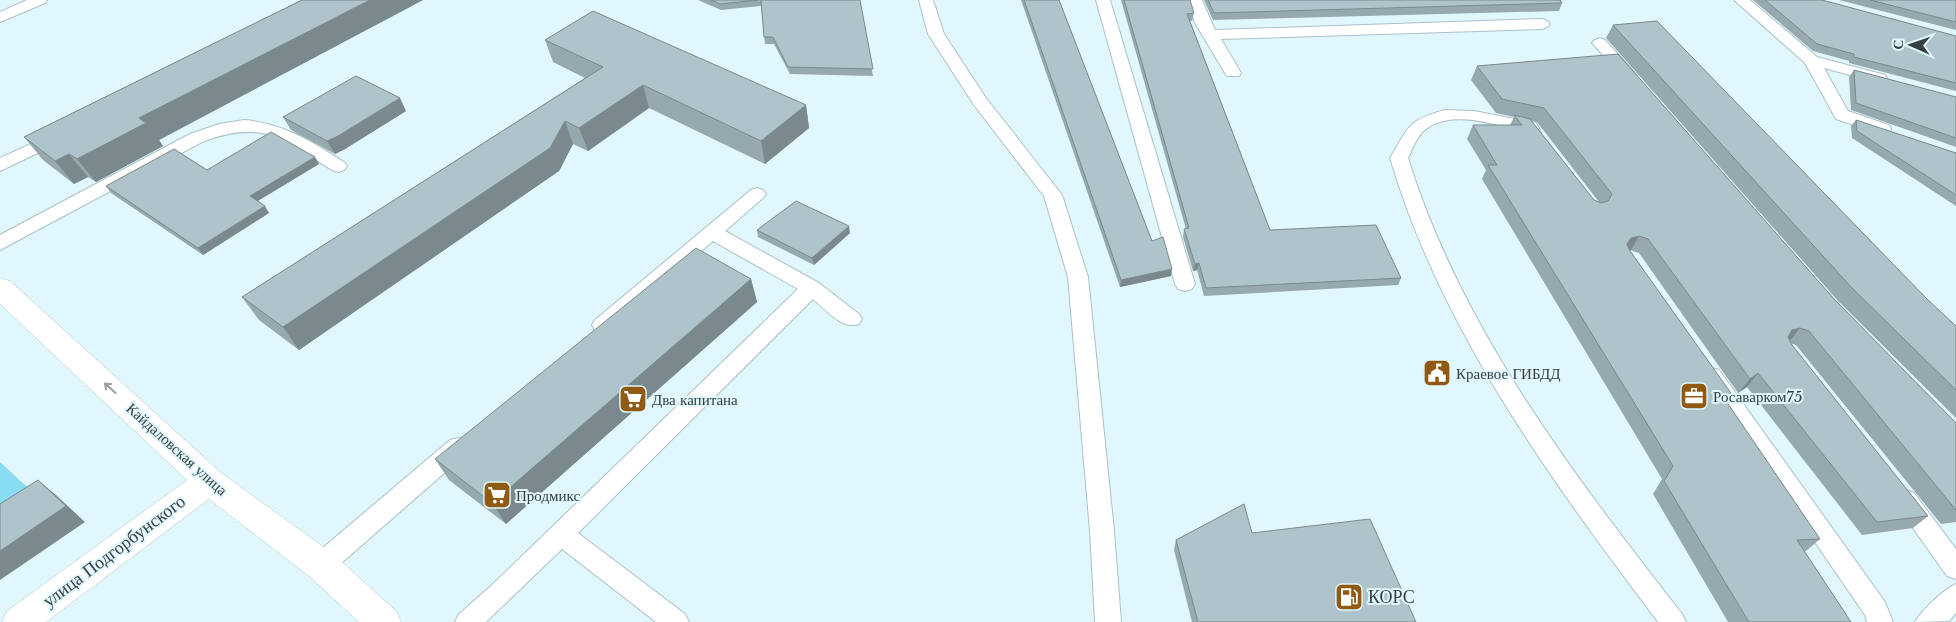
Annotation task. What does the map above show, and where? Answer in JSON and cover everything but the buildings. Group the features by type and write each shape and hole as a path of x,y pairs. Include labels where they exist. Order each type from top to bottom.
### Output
{"street":[{"name":"Кайдаловская улица","path":"0,288 209,481 322,565 384,622"},
{"name":"улица Подгорбунского","path":"19,622 209,481"}],"lane":[{"path":"0,17 40,0"},
{"path":"926,0 936,34 980,101 1054,195 1078,277 1108,622"},
{"path":"1103,0 1185,284"},
{"path":"1195,0 1203,23 1212,35 1233,73"},
{"path":"1741,0 1811,60 1842,114 1895,133"},
{"path":"1212,35 1542,24"},
{"path":"1600,43 1639,88"},
{"path":"1811,60 1892,82"},
{"path":"1547,150 1530,127 1470,116 1438,116 1418,126 1399,158 1422,226 1472,330 1550,452 1615,548 1673,622"},
{"path":"0,243 196,138 230,126 253,125 277,130 338,166"},
{"path":"0,165 70,130"},
{"path":"583,341 757,194"},
{"path":"710,232 812,288 852,319"},
{"path":"468,622 561,534 812,288"},
{"path":"1699,357 1876,610 1880,622"},
{"path":"322,565 470,437"},
{"path":"1892,483 1929,529 1956,568"},
{"path":"561,534 676,622"},
{"path":"1928,622 1940,614 1956,594"}],"shaded area":[{"path":"0,462 40,499 0,526"}],"place":[{"name":"Краевое ГИБДД","path":"1437,373"},
{"name":"Росаварком75","path":"1694,396"},
{"name":"Два капитана","path":"633,399"},
{"name":"Продмикс","path":"497,495"},
{"name":"КОРС","path":"1349,597"}]}
